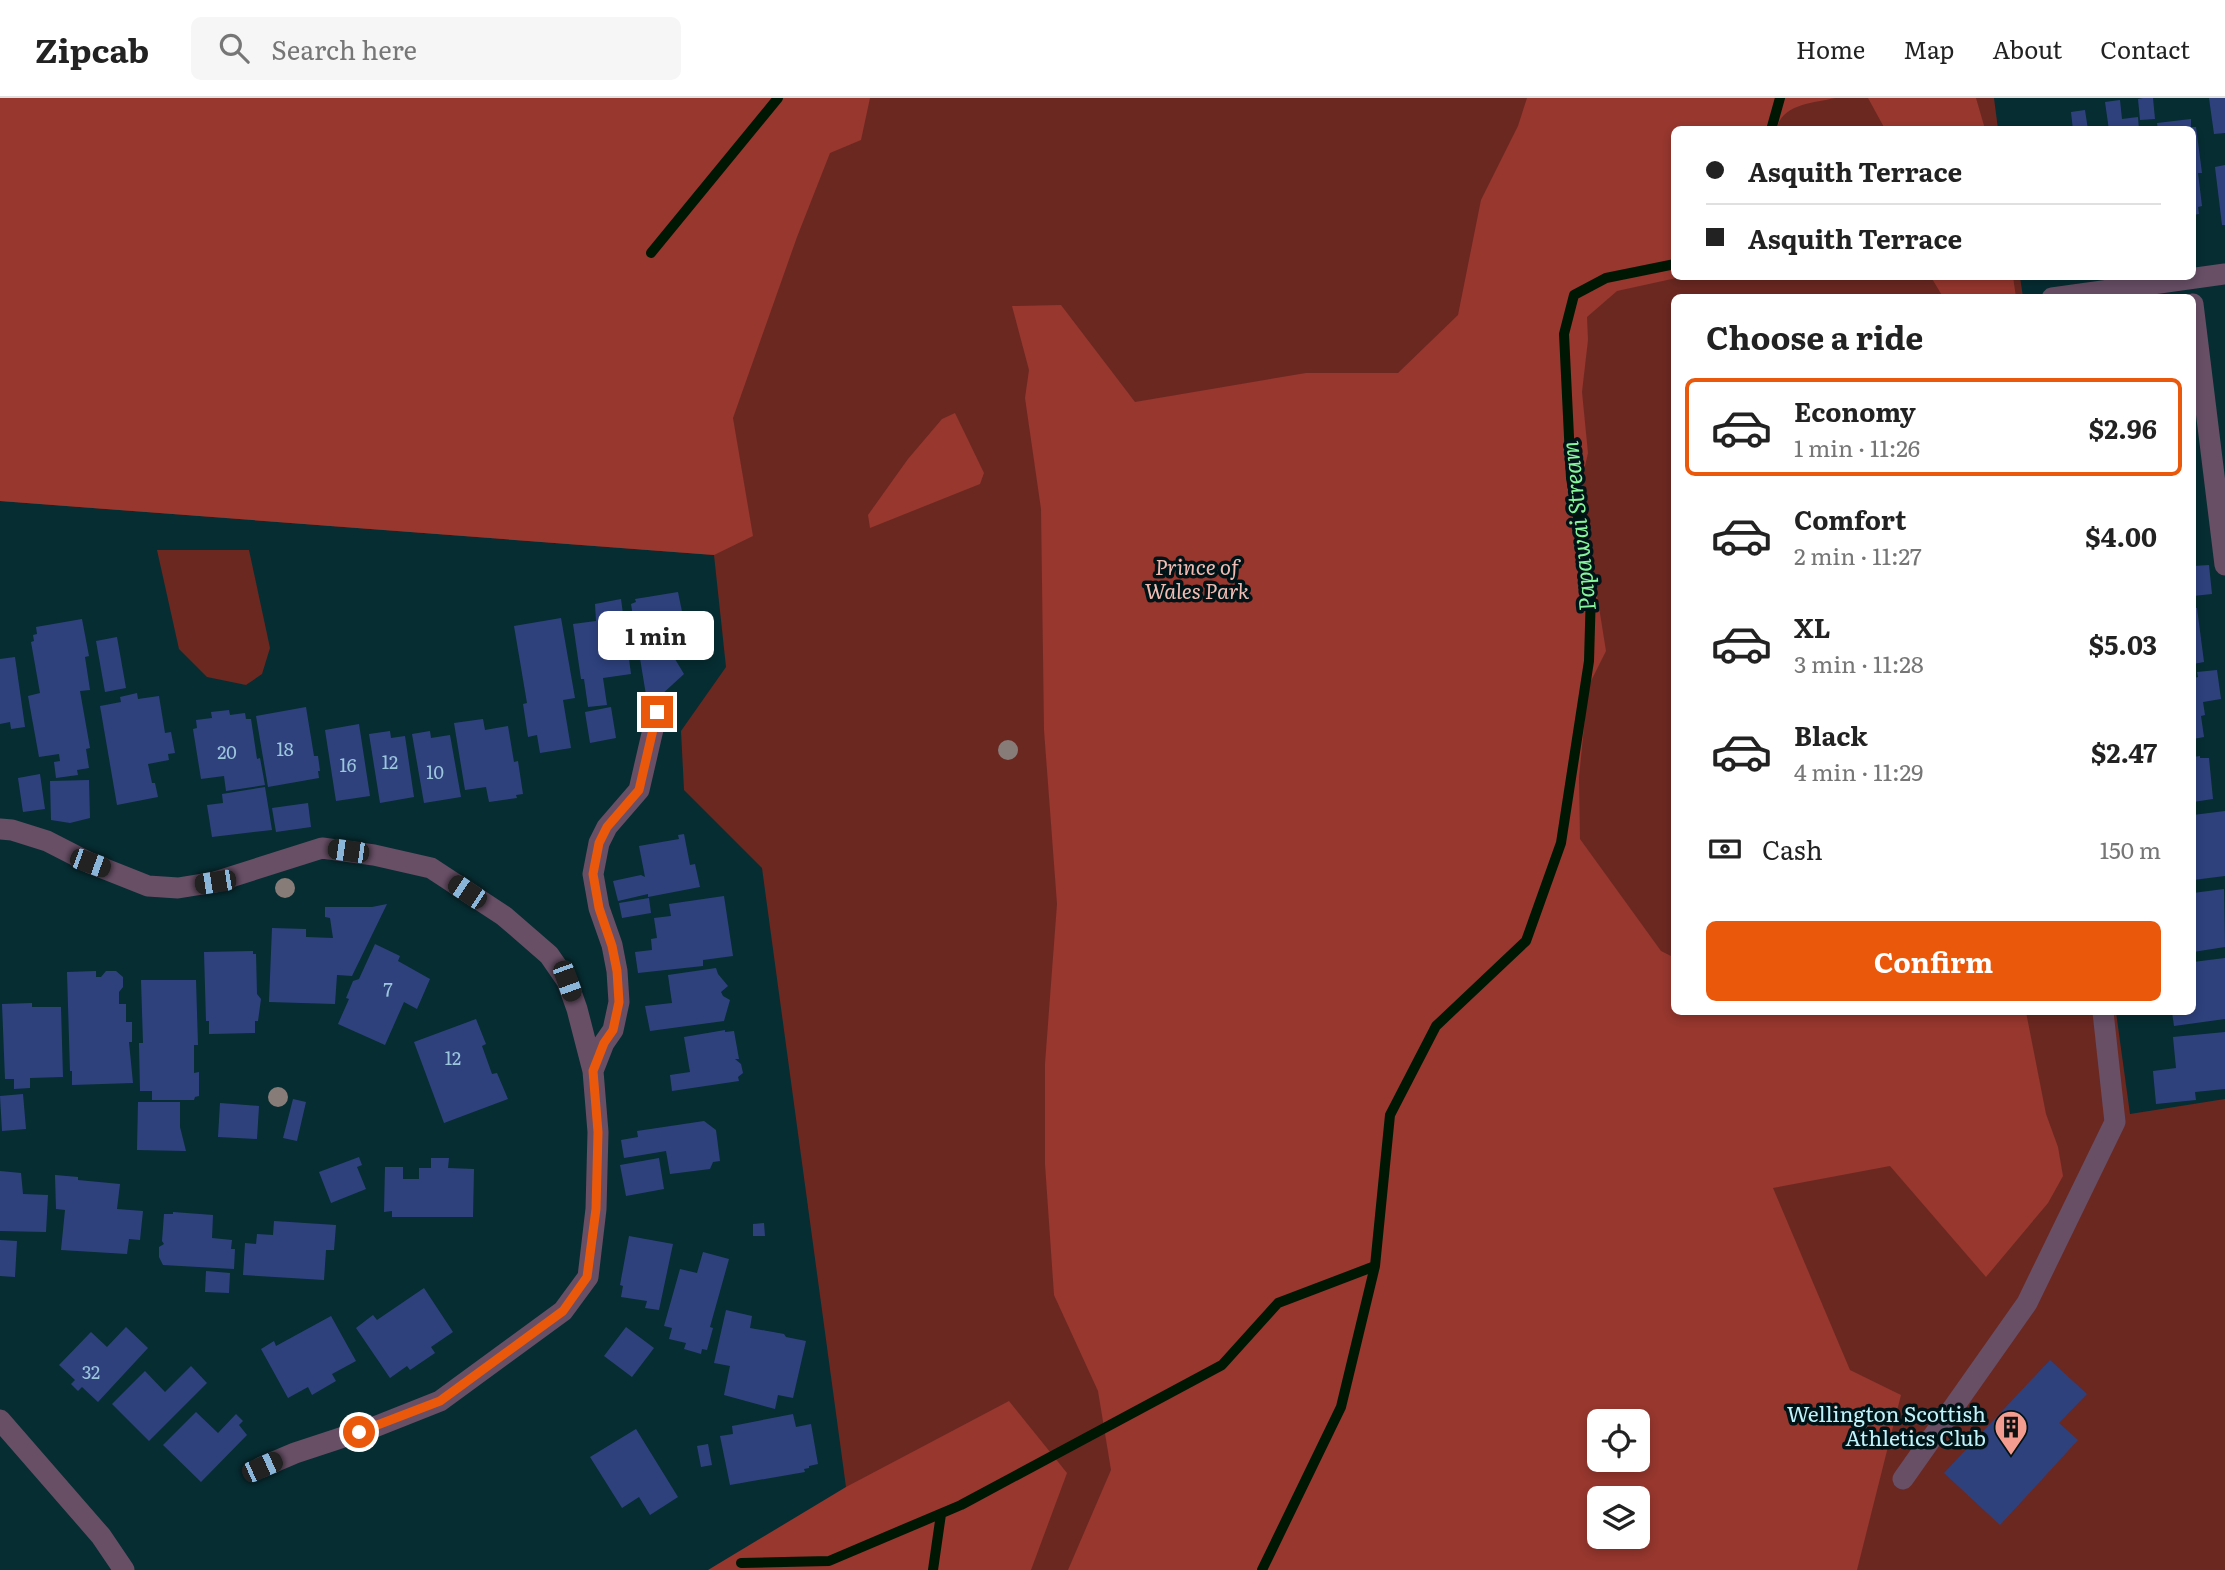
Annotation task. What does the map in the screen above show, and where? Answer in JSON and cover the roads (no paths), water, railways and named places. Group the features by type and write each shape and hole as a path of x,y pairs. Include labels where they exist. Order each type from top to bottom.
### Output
{"street":[{"path":"2108,294 2191,288 2225,274"},
{"path":"2196,328 2225,565"},
{"path":"593,1071 604,1043 613,1030 619,1002 612,946 599,908 593,874 599,843 607,827 639,790 657,712"},
{"path":"0,829 47,841 90,863 148,886 178,888 215,882 321,848 374,855 431,868 503,916 549,955 567,981 578,1009 593,1071 598,1132 596,1209 587,1277 563,1311 440,1401 262,1467"},
{"path":"1903,1479 2028,1303 2115,1122 2103,1015"},
{"path":"0,1420 101,1536 124,1570"}],"waterway":[{"path":"651,253 778,98"},
{"name":"Papawai Stream","path":"1772,126 1780,98"},
{"name":"Papawai Stream","path":"1262,1570 1341,1407 1375,1266 1390,1115 1436,1026 1526,941 1561,843 1589,661 1591,591 1571,478 1564,334 1574,295 1606,278 1671,265"},
{"path":"741,1563 829,1561 961,1505 1222,1365 1278,1303 1375,1266"},
{"path":"933,1570 941,1514"}],"place":[{"name":"Wellington Scottish Athletics Club","path":"2011,1457"}],"park label":[{"name":"Prince of Wales Park","path":"1197,580"}]}
